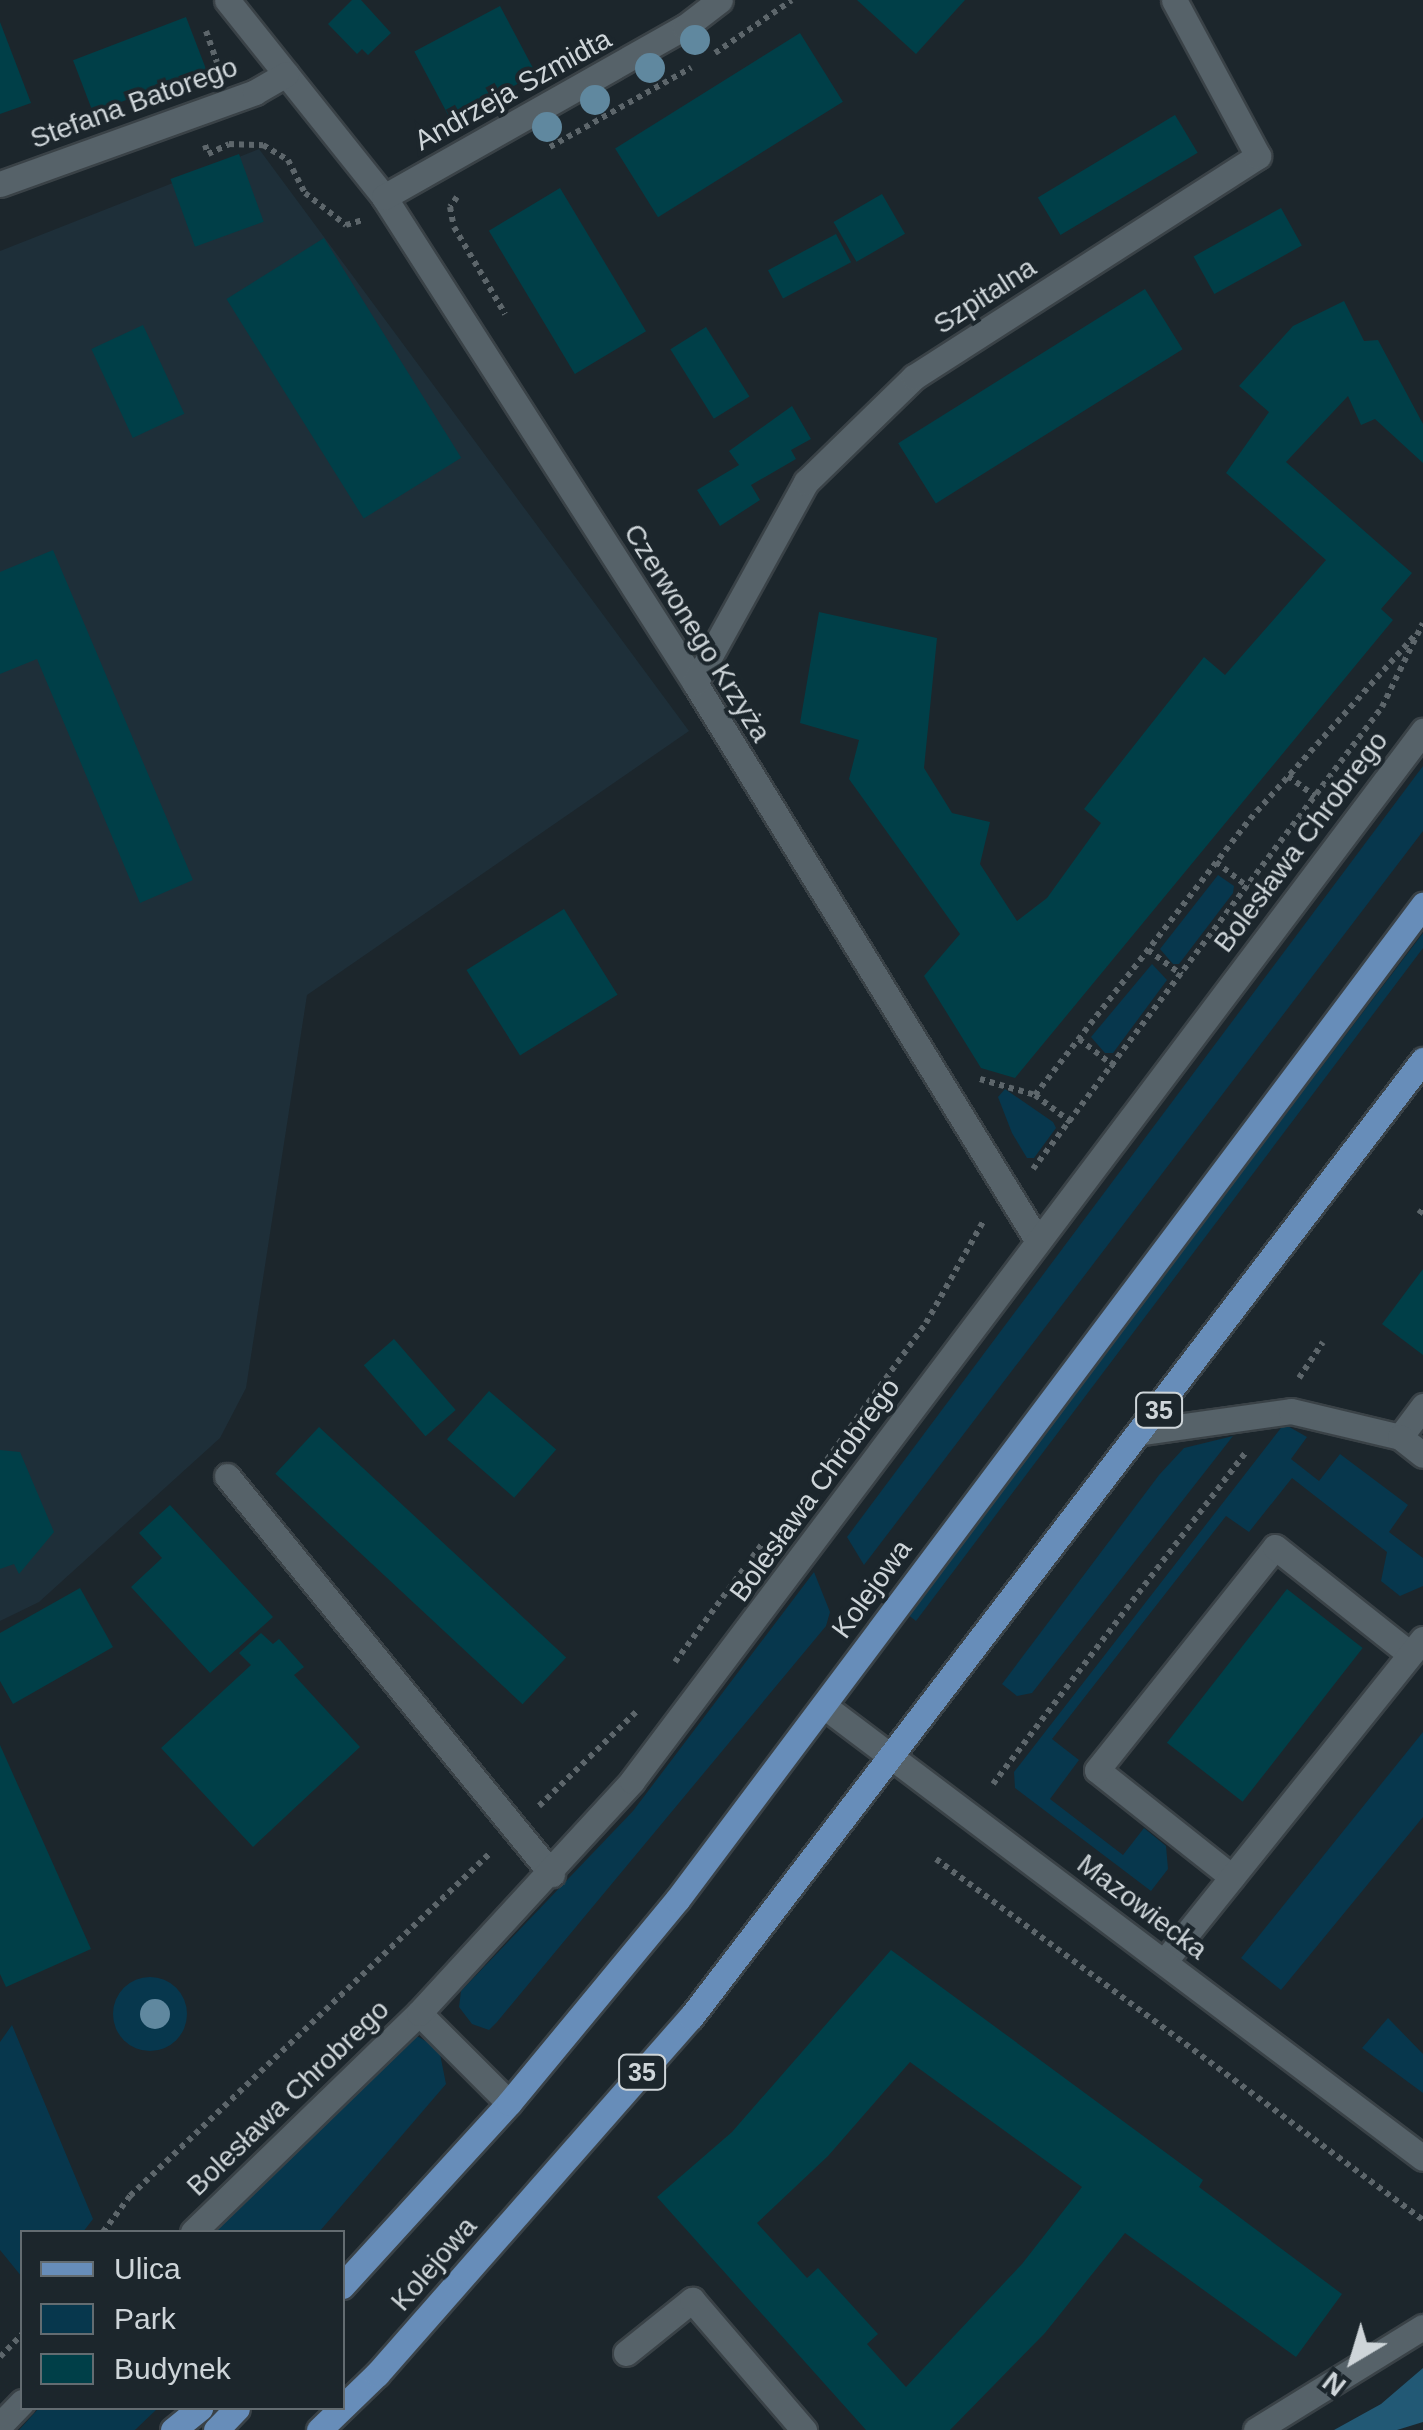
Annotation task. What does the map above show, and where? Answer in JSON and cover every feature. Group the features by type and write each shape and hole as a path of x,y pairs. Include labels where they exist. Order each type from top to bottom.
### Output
{"main road":[{"name":"Kolejowa","path":"345,2283 509,2103 677,1900 1423,905"},
{"name":"Kolejowa","path":"377,2374 691,2017 893,1758 1423,1060"},
{"name":"35","path":"345,2405 377,2374"},
{"path":"345,2430 377,2374"},
{"path":"173,2430 198,2410"},
{"path":"216,2430 235,2410"},
{"name":"35","path":"319,2430 340,2410"}],"street":[{"name":"Czerwonego Krzyża","path":"227,0 384,197 695,683 1036,1238"},
{"name":"Andrzeja Szmidta","path":"384,197 685,27 720,0"},
{"name":"Szpitalna","path":"695,683 806,482 914,377 1258,156 1174,0"},
{"name":"Stefana Batorego","path":"0,184 194,114 286,74"},
{"name":"Bolesława Chrobrego","path":"195,2230 419,2013 552,1874 818,1542 1036,1238 1423,731"},
{"path":"1400,1437 1423,1406"},
{"path":"1142,1432 1291,1412 1400,1437 1423,1455"},
{"path":"227,1476 552,1874"},
{"path":"1164,1962 1232,1877 1416,1646 1275,1547 1097,1770 1232,1877"},
{"name":"Mazowiecka","path":"824,1706 1423,2158"},
{"path":"419,2013 509,2103"},
{"path":"626,2353 692,2300 804,2430"},
{"path":"1256,2430 1423,2327"},
{"path":"0,2426 20,2404"}],"path":[{"path":"202,21 220,70 216,81 187,92 208,154 228,144 263,145 288,160 305,193 346,225 365,218 378,232"},
{"path":"466,249 450,207 469,185"},
{"path":"1035,1095 1216,862 1423,623"},
{"path":"1027,1176 1115,1067 1382,708 1414,636"},
{"path":"1288,776 1315,796"},
{"path":"1216,862 1248,887"},
{"path":"1148,950 1182,975"},
{"path":"1079,1039 1115,1067"},
{"path":"987,1083 1035,1095 1072,1123"},
{"path":"820,1472 926,1323 984,1226 980,1214"},
{"path":"993,1784 1323,1342"},
{"path":"670,1672 692,1632 765,1541"},
{"path":"525,1819 649,1699"},
{"path":"104,2230 130,2196 498,1845"},
{"path":"936,1860 1423,2220"},
{"path":"0,2357 20,2336"}],"shaded area":[{"path":"259,149 689,731 307,995 246,1388 220,1438 39,1602 0,1621 0,251"},
{"path":"1423,2368 1423,2422 1397,2430 1334,2430 1381,2404"}],"green space":[{"path":"1423,766 1423,831 864,1565 847,1537"},
{"path":"1218,875 1234,886 1233,893 1179,964 1173,964 1160,949"},
{"path":"1423,933 1423,948 916,1621 907,1614"},
{"path":"1152,964 1167,980 1113,1053 1105,1053 1091,1037"},
{"path":"1005,1089 1056,1128 1034,1158 1027,1158 1012,1133 998,1097"},
{"path":"1284,1424 1307,1437 1291,1459 1319,1481 1340,1454 1408,1505 1389,1532 1423,1558 1423,1586 1400,1596 1381,1581 1387,1552 1292,1478 1249,1532 1226,1516 1052,1739 1079,1760 1050,1799 1123,1855 1144,1828 1166,1846 1168,1869 1151,1891 1015,1788 1014,1772"},
{"path":"1233,1436 1032,1693 1017,1696 1002,1684 1159,1475 1184,1448"},
{"path":"814,1572 830,1612 826,1626 497,2022 489,2030 472,2024 459,2007 461,1991 633,1811"},
{"path":"1423,1732 1423,1817 1281,1990 1241,1958"},
{"path":"150,1977 164,1979 176,1988 185,2000 185,2028 176,2040 164,2049 150,2051 136,2049 124,2040 115,2028 113,2014 115,2000 124,1988 136,1979"},
{"path":"1388,2018 1423,2054 1423,2093 1362,2048"},
{"path":"12,2025 93,2219 85,2230 20,2230 20,2275 0,2250 0,2042"},
{"path":"417,2036 439,2049 446,2084 321,2230 214,2230"},
{"path":"37,2410 156,2410 135,2430 19,2430"}],"building":[{"path":"352,0 361,0 391,33 368,55 362,49 357,54 328,24"},
{"path":"857,0 965,0 916,54"},
{"path":"500,6 536,74 451,120 414,52"},
{"path":"186,17 206,69 93,113 73,60"},
{"path":"0,22 31,103 0,114"},
{"path":"800,33 843,102 658,217 615,149"},
{"path":"1175,115 1198,153 1061,235 1038,197"},
{"path":"239,154 264,222 195,247 170,179"},
{"path":"560,188 646,331 575,374 489,231"},
{"path":"882,194 905,234 857,262 834,222"},
{"path":"1281,208 1302,246 1214,294 1194,256"},
{"path":"836,234 851,262 783,298 768,270"},
{"path":"324,238 461,458 364,519 226,299"},
{"path":"1145,289 1183,349 936,503 898,443"},
{"path":"1344,301 1364,341 1378,340 1423,424 1423,463 1375,419 1361,425 1348,396 1286,462 1412,573 1381,609 1393,620 1015,1078 981,1068 924,976 960,934 849,779 859,740 800,723 819,612 937,638 924,768 952,813 990,822 980,864 1017,921 1047,898 1101,823 1084,809 1204,657 1225,675 1326,560 1226,473 1269,412 1239,386 1293,326"},
{"path":"143,325 184,414 133,438 91,349"},
{"path":"706,327 749,397 714,419 670,349"},
{"path":"792,406 811,439 791,450 796,459 751,485 760,500 720,526 697,490 739,465 729,451"},
{"path":"53,550 193,880 140,903 37,659 0,674 0,572"},
{"path":"564,909 618,995 520,1056 466,970"},
{"path":"1423,1269 1423,1355 1382,1324"},
{"path":"394,1339 456,1410 425,1436 364,1365"},
{"path":"489,1391 556,1449 514,1498 447,1439"},
{"path":"319,1427 566,1658 523,1704 275,1474"},
{"path":"0,1450 20,1452 54,1532 19,1574 14,1564 0,1569"},
{"path":"170,1505 273,1617 210,1673 131,1587 162,1558 139,1533"},
{"path":"80,1588 113,1647 13,1704 0,1681 0,1633"},
{"path":"1287,1589 1363,1648 1243,1802 1167,1743"},
{"path":"261,1633 273,1644 279,1639 304,1667 294,1675 360,1747 253,1847 161,1748 251,1665 239,1653"},
{"path":"0,1745 91,1949 6,1987 0,1974"},
{"path":"891,1950 1203,2180 1199,2187 1342,2294 1296,2357 1125,2233 1045,2333 950,2430 866,2430 657,2197 732,2132","holes":["910,2062 1082,2187 1022,2264 906,2387 867,2344 878,2334 818,2268 807,2278 757,2223 828,2156"]}]}
